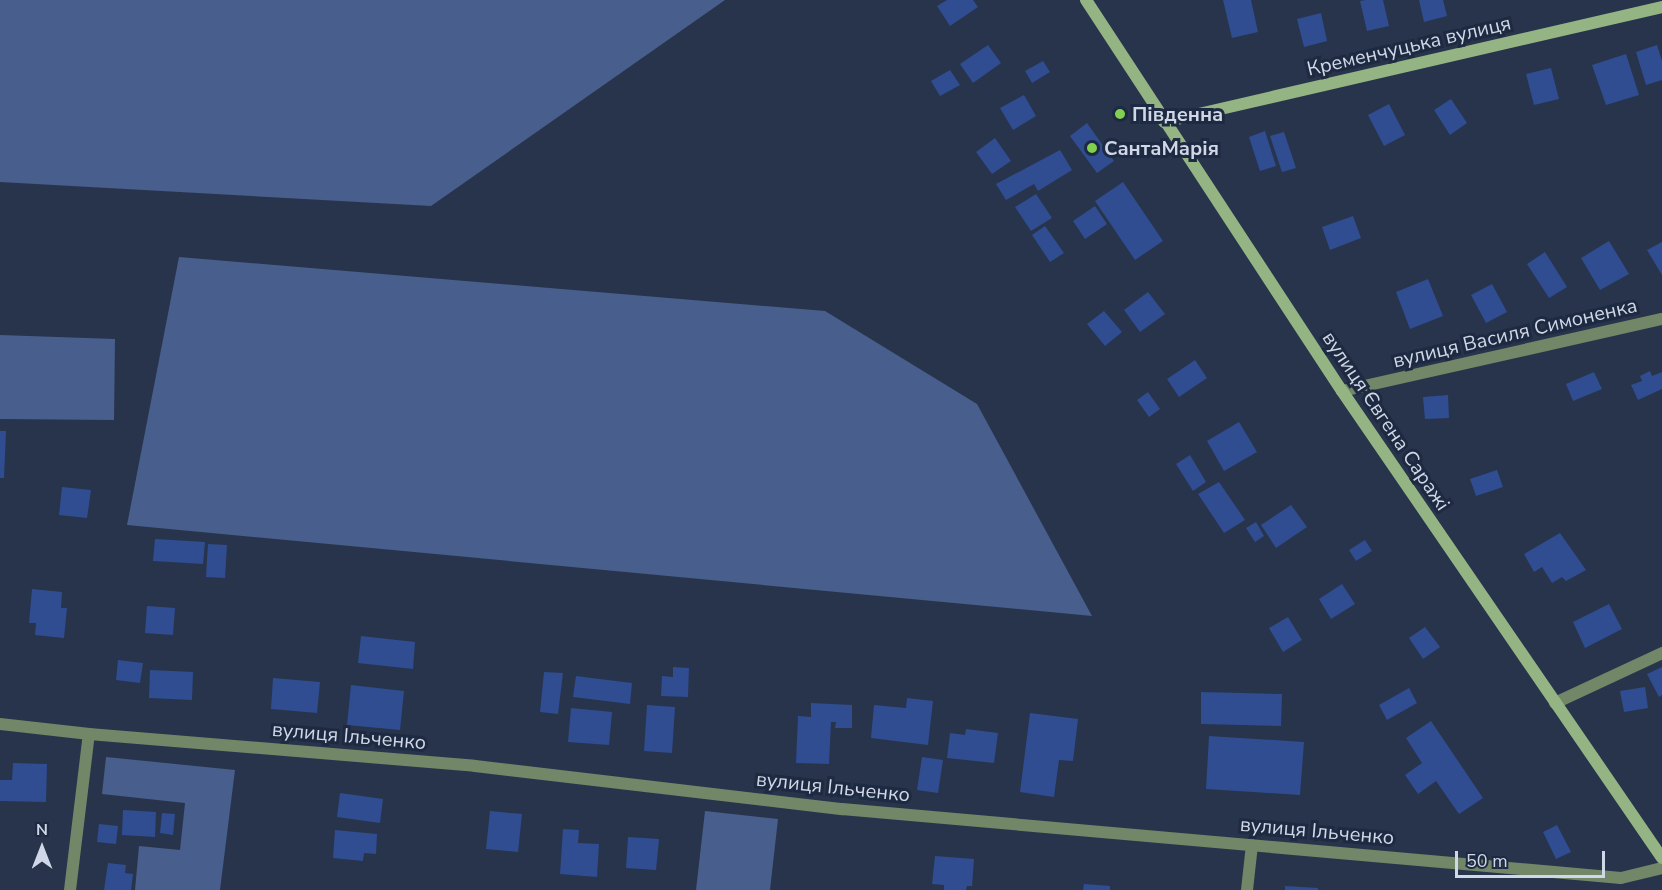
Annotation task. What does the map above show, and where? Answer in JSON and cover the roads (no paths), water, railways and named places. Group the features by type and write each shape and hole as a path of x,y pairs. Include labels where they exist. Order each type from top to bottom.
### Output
{"main road":[{"name":"вулиця Євгена Саражі","path":"1086,0 1342,391 1662,858"},
{"name":"Кременчуцька вулиця","path":"1164,122 1662,7"}],"street":[{"name":"вулиця Василя Симоненка","path":"1342,391 1662,319"},
{"path":"1555,703 1662,653"},
{"name":"вулиця Ільченко","path":"0,724 89,734 475,766 842,809 1621,878 1662,868"},
{"path":"70,890 89,734"},
{"path":"1247,890 1252,845"}],"place":[{"name":"Південна","path":"1120,114"},
{"name":"СантаМарія","path":"1092,148"}]}
